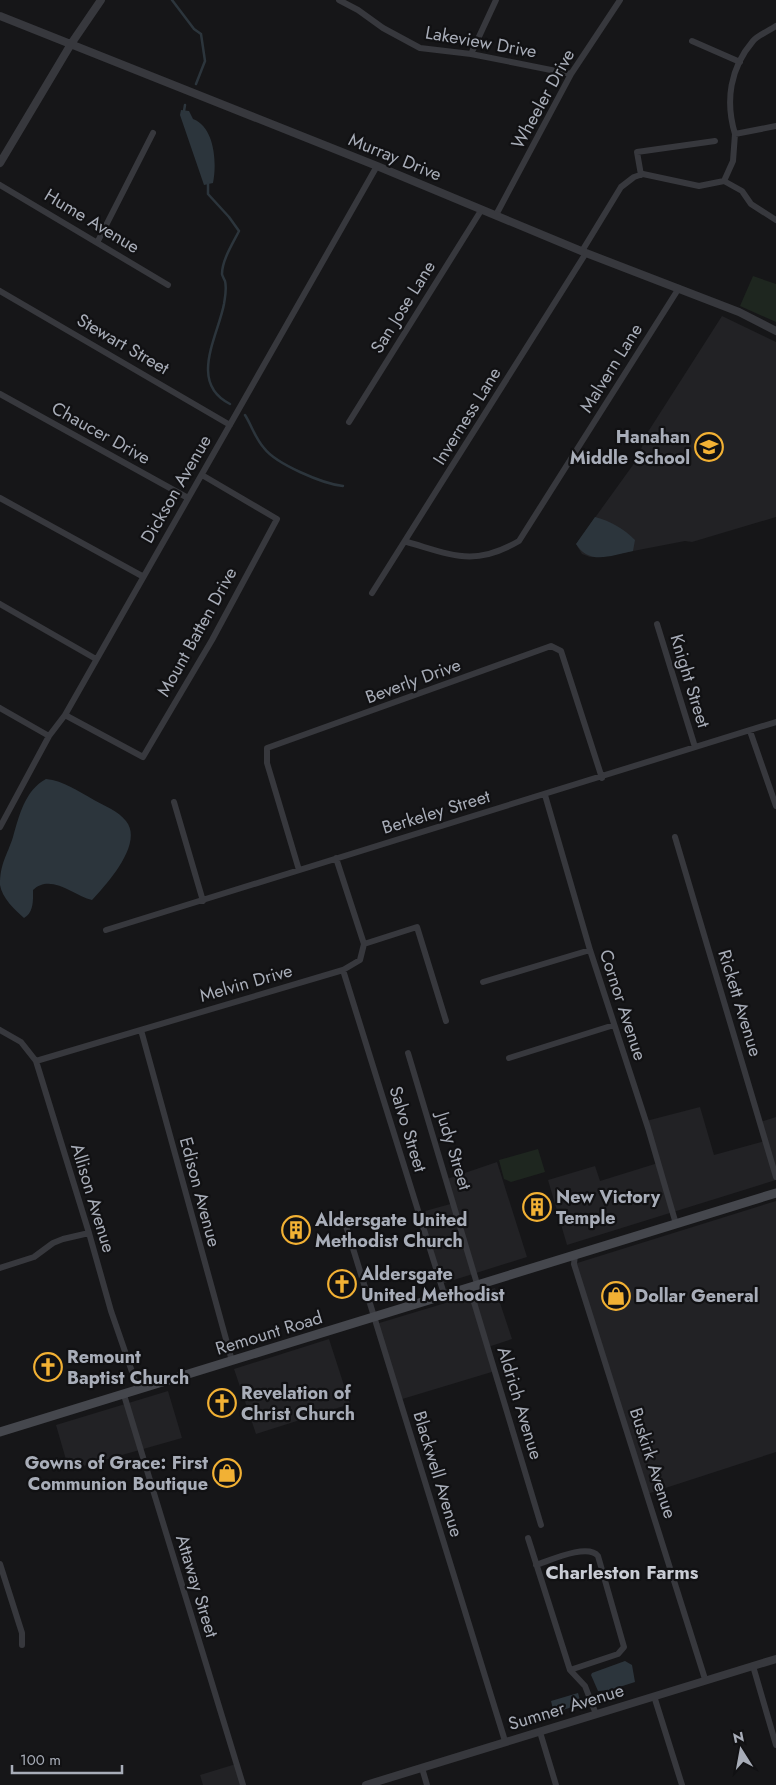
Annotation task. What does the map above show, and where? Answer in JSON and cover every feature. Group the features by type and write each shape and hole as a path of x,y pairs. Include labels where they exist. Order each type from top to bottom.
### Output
{"main road":[{"name":"Remount Road","path":"0,1432 474,1288 776,1193"}],"street":[{"path":"0,163 2,152 101,0"},
{"name":"Lakeview Drive","path":"339,0 358,10 382,28 420,48 472,54 571,74"},
{"path":"472,54 496,0"},
{"name":"Wheeler Drive","path":"496,215 571,74 620,0"},
{"name":"Murray Drive","path":"0,16 377,166 584,252 739,312 776,331"},
{"path":"724,180 733,161 735,134 730,116 730,90 740,62 754,40 776,26"},
{"path":"692,41 740,62"},
{"path":"735,134 776,126"},
{"path":"98,241 153,133"},
{"path":"715,141 637,152 641,175 658,176 699,186 724,180 742,191 751,204 776,220"},
{"name":"Dickson Avenue","path":"0,827 3,814 49,736 65,715 142,576 202,475 377,166"},
{"name":"Inverness Lane","path":"372,594 407,542 584,252 621,187 641,175"},
{"name":"Hume Avenue","path":"0,185 98,241 168,284"},
{"name":"San Jose Lane","path":"349,422 482,209"},
{"name":"Malvern Lane","path":"407,542 460,557 497,554 519,541 679,288"},
{"name":"Stewart Street","path":"0,291 230,425"},
{"name":"Chaucer Drive","path":"0,394 188,498"},
{"name":"Mount Batten Drive","path":"65,715 143,757 212,640 276,519 202,475"},
{"path":"0,498 142,576"},
{"path":"0,604 96,658"},
{"name":"Knight Street","path":"657,624 696,747"},
{"name":"Beverly Drive","path":"299,870 267,763 267,748 552,646 562,651 602,778"},
{"path":"0,708 49,736"},
{"name":"Berkeley Street","path":"106,930 602,778 776,722"},
{"path":"750,731 776,806"},
{"name":"Cornor Avenue","path":"545,795 590,950 648,1128 676,1224"},
{"path":"174,802 203,901"},
{"name":"Rickett Avenue","path":"674,837 776,1178"},
{"path":"336,858 364,944 417,927 446,1021"},
{"name":"Melvin Drive","path":"36,1061 343,970 360,960 364,944"},
{"path":"483,982 590,950"},
{"name":"Salvo Street","path":"343,970 445,1296"},
{"path":"509,1058 614,1025"},
{"name":"Allison Avenue","path":"0,1030 21,1042 36,1061 90,1233 111,1311 138,1389"},
{"name":"Edison Avenue","path":"140,1030 232,1361"},
{"name":"Judy Street","path":"408,1053 474,1288"},
{"name":"Blackwell Avenue","path":"344,1216 505,1741"},
{"path":"0,1268 34,1257 53,1243 64,1238 90,1233"},
{"name":"Buskirk Avenue","path":"575,1255 574,1264 705,1679"},
{"name":"Aldrich Avenue","path":"474,1288 541,1525"},
{"name":"Attaway Street","path":"124,1394 243,1785"},
{"path":"528,1538 570,1670 585,1686 596,1714"},
{"path":"536,1565 588,1550 596,1553 601,1565 624,1647 618,1654 570,1670"},
{"path":"0,1564 22,1632 22,1645"},
{"name":"Sumner Avenue","path":"366,1785 705,1679 776,1659"},
{"path":"752,1666 776,1745"},
{"path":"654,1696 682,1785"},
{"path":"540,1732 556,1785"},
{"path":"422,1768 427,1785"}],"shaded area":[{"path":"181,110 189,111 193,119 206,130 210,138 215,166 213,183 204,185 180,115"},
{"path":"753,276 776,284 776,322 740,306"},
{"name":"Hanahan Middle School","path":"722,316 776,342 776,517 692,542 685,541 602,557 590,557 582,554 576,544 638,458 646,435"},
{"path":"595,517 612,523 631,536 635,540 633,551 594,557 582,551 576,544"},
{"path":"46,779 71,787 119,814 126,821 130,830 130,840 121,863 92,900 62,887 47,884 40,885 33,890 31,909 24,918 3,895 0,885 1,871 24,804 33,790"},
{"path":"700,1107 714,1155 765,1141 760,1122 776,1117 776,1180 567,1245 548,1180 595,1166 600,1181 658,1163 646,1121"},
{"path":"538,1149 545,1172 511,1182 504,1179 499,1160"},
{"path":"497,1162 527,1257 441,1284 418,1213 454,1203 447,1179"},
{"path":"776,1201 776,1452 647,1494 574,1264"},
{"path":"495,1288 512,1339 488,1347 495,1371 399,1400 376,1324"},
{"path":"329,1339 350,1404 256,1434 234,1369"},
{"path":"168,1391 182,1438 69,1470 56,1425"},
{"path":"625,1661 632,1665 635,1682 610,1690 598,1691 591,1675 592,1673"},
{"path":"578,1693 581,1704 554,1713 551,1701"},
{"path":"236,1764 243,1785 203,1785 200,1775"}],"waterway":[{"path":"172,0 194,29 201,34 205,61 196,84"},
{"path":"184,111 185,105"},
{"path":"208,184 208,194 239,231 222,269 226,290 221,317 212,344 208,372 210,384 217,395 230,404"},
{"path":"245,415 261,444 270,454 289,467 312,477 343,486"}],"place":[{"name":"Hanahan Middle School","path":"709,447"},
{"name":"New Victory Temple","path":"537,1207"},
{"name":"Aldersgate United Methodist Church","path":"296,1230"},
{"name":"Aldersgate United Methodist","path":"342,1284"},
{"name":"Dollar General","path":"616,1296"},
{"name":"Remount Baptist Church","path":"48,1367"},
{"name":"Revelation of Christ Church","path":"222,1403"},
{"name":"Gowns of Grace: First Communion Boutique","path":"227,1473"}],"district":[{"name":"Charleston Farms","path":"622,1572"}]}
